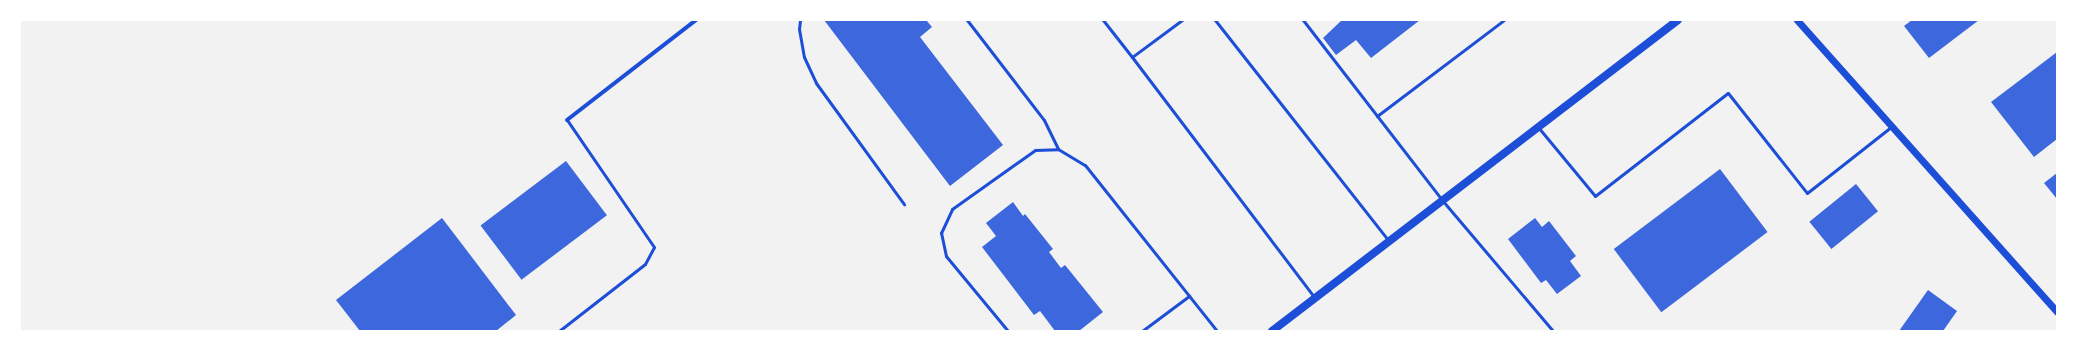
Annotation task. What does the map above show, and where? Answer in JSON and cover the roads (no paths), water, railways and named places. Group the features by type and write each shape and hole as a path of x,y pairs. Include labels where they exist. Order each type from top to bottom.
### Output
{"main road":[{"path":"1272,331 1678,20"}],"street":[{"path":"567,120 696,20"},
{"path":"1797,20 2057,312"}],"lane":[{"path":"800,20 799,29 804,57 816,83 904,204"},
{"path":"967,20 1044,120 1058,149"},
{"path":"1103,20 1315,298"},
{"path":"1132,58 1182,20"},
{"path":"1215,20 1389,241"},
{"path":"1303,20 1442,200 1553,331"},
{"path":"1377,116 1504,20"},
{"path":"1538,126 1595,196 1728,93 1807,193 1892,126"},
{"path":"559,331 645,264 654,247 567,120"},
{"path":"1008,331 946,256 940,233 952,209 1035,150 1058,149 1085,165 1217,331"},
{"path":"1142,331 1189,296"}]}
